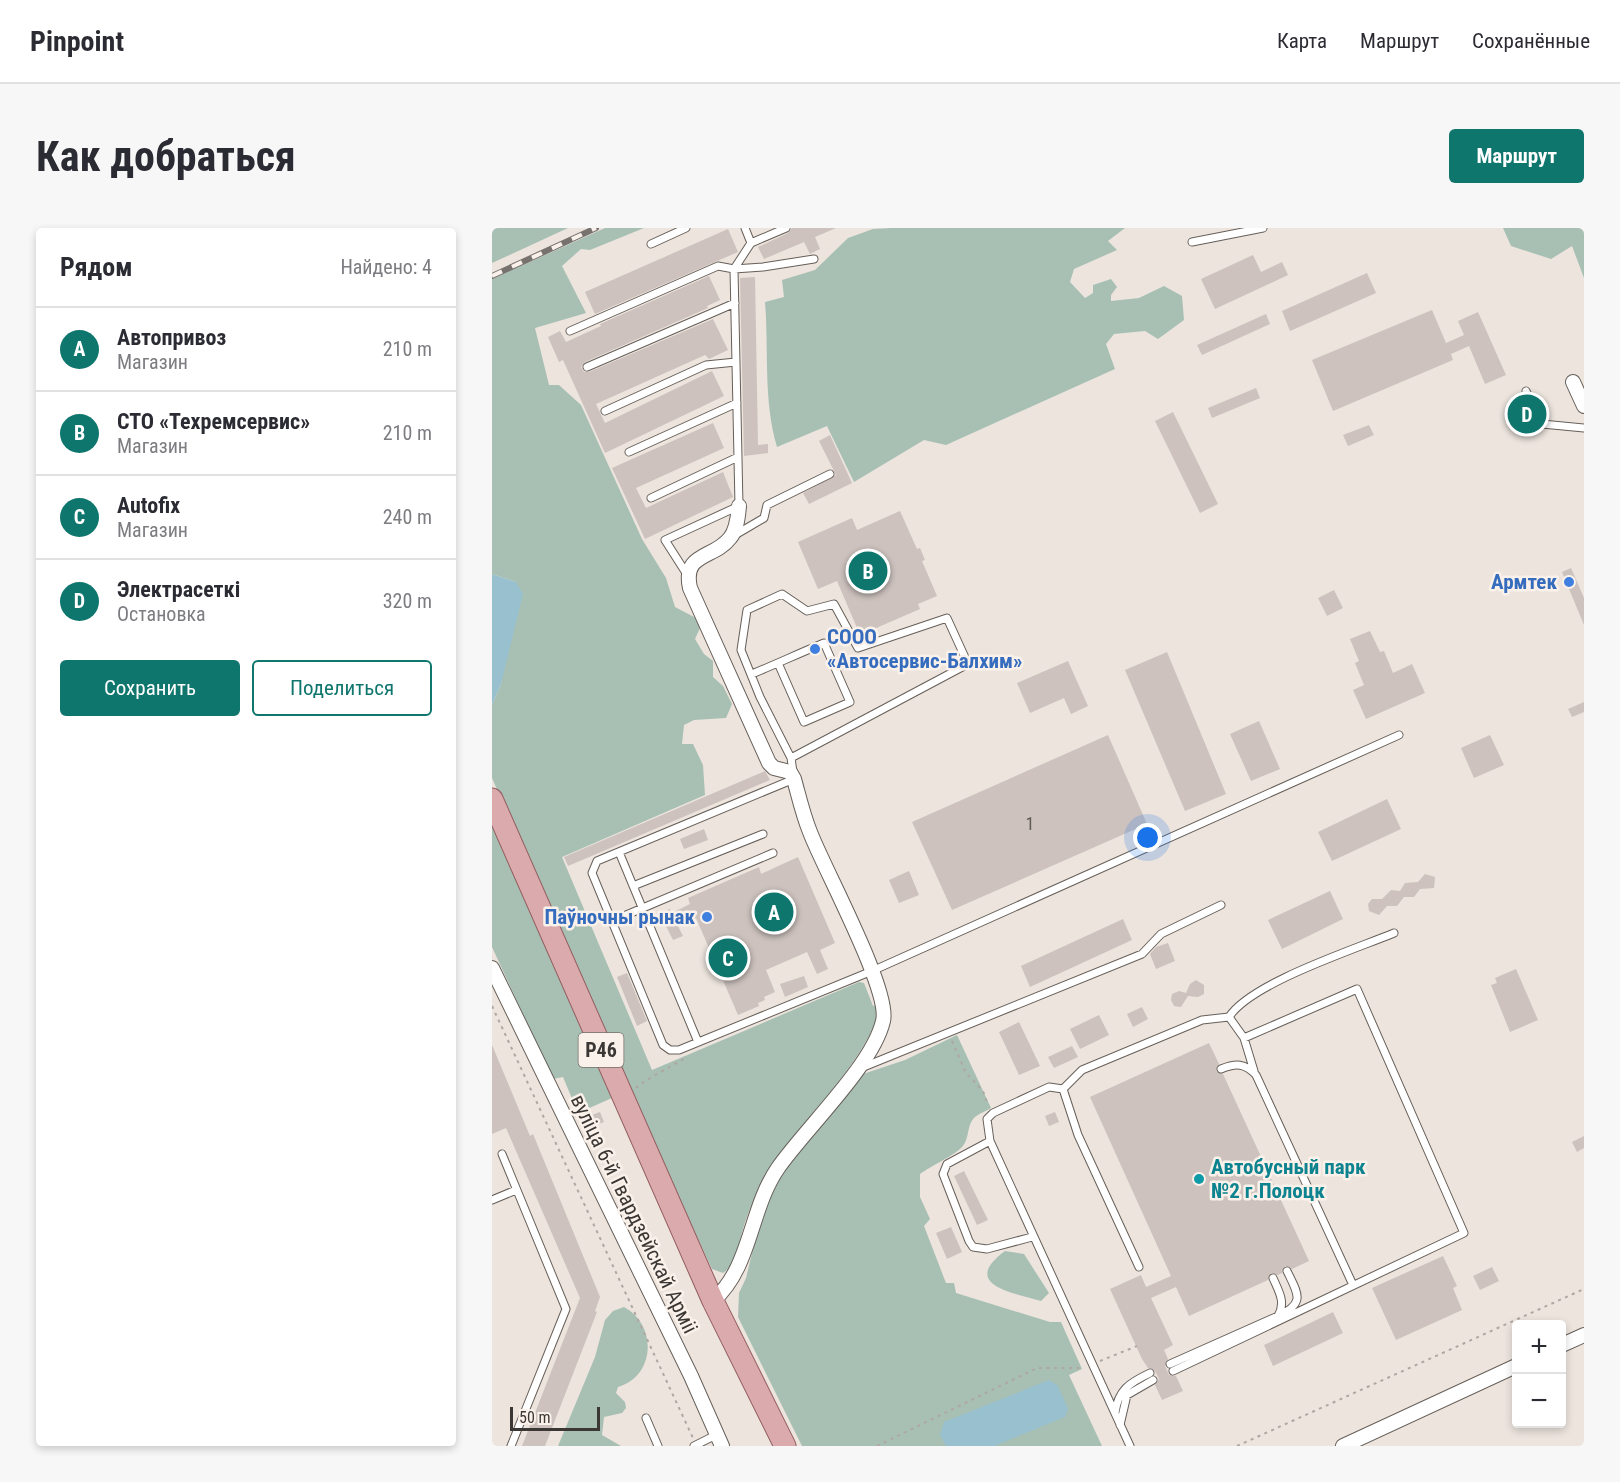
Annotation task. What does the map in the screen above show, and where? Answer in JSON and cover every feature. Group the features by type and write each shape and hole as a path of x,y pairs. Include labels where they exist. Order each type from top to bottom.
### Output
{"main road":[{"name":"Р46","path":"492,799 713,1301 785,1446"}],"street":[{"path":"1573,382 1584,406"},
{"path":"713,1301 724,1291 743,1259 759,1201 778,1169 856,1070 884,1020 872,971 809,831 795,779 790,772 774,768 770,763 690,588 688,576 691,566 697,559 730,538 739,506"},
{"name":"вуліца 6-й Гвардзейскай Арміі","path":"493,974 691,1376 719,1440"},
{"path":"1566,1343 1584,1335"},
{"path":"1343,1446 1512,1368"}],"lane":[{"path":"651,244 686,228"},
{"path":"745,228 751,243"},
{"path":"688,576 665,540 739,506 734,269 751,243 786,228"},
{"path":"1192,242 1263,228"},
{"path":"570,331 718,266 734,269 814,259"},
{"path":"587,367 735,303"},
{"path":"605,411 706,364 736,362"},
{"path":"1526,391 1542,424 1584,428"},
{"path":"629,452 737,403"},
{"path":"651,498 738,457"},
{"path":"730,538 764,518 767,505 830,474"},
{"path":"791,759 968,664 948,618 858,648 834,604 807,611 782,594 747,610 741,650 760,697 791,759 795,779 597,861 592,873 663,1044 670,1050 679,1050 872,971 1399,735"},
{"path":"752,674 824,643 850,702 804,722 778,663"},
{"path":"633,886 763,834"},
{"path":"619,852 698,1042"},
{"path":"612,921 773,853"},
{"path":"856,1070 1142,954 1161,934 1221,905"},
{"path":"1063,1089 1082,1070 1202,1020 1229,1017 1237,1005 1261,989 1394,933"},
{"path":"1244,1038 1356,988 1464,1233 1172,1367 1292,1310 1298,1301 1297,1293 1287,1271"},
{"path":"1229,1017 1244,1038 1256,1075 1353,1285"},
{"path":"1221,1069 1240,1064 1249,1067 1256,1075"},
{"path":"1063,1089 1049,1087 993,1113 987,1119 990,1141 1032,1237 1130,1446"},
{"path":"1063,1089 1078,1134 1139,1267"},
{"path":"990,1141 947,1164 943,1174 969,1241 973,1247 987,1249 1032,1237"},
{"path":"502,1154 566,1309 511,1446"},
{"path":"492,1200 516,1190"},
{"path":"1273,1278 1282,1298 1283,1308 1278,1316"},
{"path":"1115,1413 1117,1399 1123,1388 1151,1376 1127,1395 1120,1425"},
{"path":"646,1418 658,1446"},
{"path":"695,1445 719,1440"}],"path":[{"path":"493,1008 695,1445"},
{"path":"948,1032 966,1072 983,1091 993,1113"},
{"path":"635,1093 640,1082 662,1074 667,1066 688,1058"},
{"path":"1237,1446 1584,1289"},
{"path":"877,1446 1037,1368 1082,1369 1137,1346"}],"green space":[{"path":"492,228 568,228 492,263"},
{"path":"605,228 644,228 590,250 581,249 562,266 586,313 535,328 549,385 559,385 581,405 642,539 666,578 675,607 696,618 700,628 695,639 704,654 713,661 713,677 723,686 732,704 726,718 694,720 684,725 682,744 693,744 703,765 705,795 562,857 652,1070 859,982 864,983 873,1006 878,1004 877,1017 858,1054 761,1186 745,1221 734,1261 723,1273 712,1269 635,1105 492,778 492,705 501,684 516,582 492,574 492,279"},
{"path":"891,228 1125,228 1108,241 1117,250 1074,269 1070,282 1085,298 1093,293 1093,285 1111,279 1117,287 1111,295 1111,301 1139,298 1164,286 1182,296 1184,320 1158,339 1145,331 1114,334 1106,344 1115,369 946,445 924,440 854,482 827,426 777,447 768,393 765,302 784,297 782,280 815,270 848,238 873,229"},
{"path":"1503,228 1584,228 1584,278 1572,246 1551,259 1511,246"},
{"path":"492,823 612,1098 578,1113 563,1077 553,1079 492,947"},
{"path":"957,1035 991,1108 974,1118 966,1141 961,1148 920,1174 920,1197 930,1219 924,1226 946,1283 954,1283 956,1293 1050,1322 1061,1322 1082,1369 1069,1375 1102,1446 802,1446 738,1317 739,1293 746,1278 764,1204 783,1172 860,1075 905,1060"},
{"path":"1005,1251 1024,1254 1049,1293 1041,1301 1006,1291 989,1280 987,1272 992,1263"},
{"path":"624,1307 635,1315 643,1326 648,1350 639,1373 618,1387 616,1393 625,1402 626,1408 622,1413 604,1417 602,1435 621,1446 558,1446 595,1357 605,1320 613,1311"}],"water":[{"path":"492,574 516,582 523,594 501,684 492,705"},
{"path":"1049,1380 1058,1386 1068,1409 1065,1417 994,1446 946,1446 940,1435 944,1422"}],"building":[{"path":"792,228 836,228 815,237 820,249 810,254 804,242 764,259 758,247 788,233"},
{"path":"728,229 738,252 595,314 585,292"},
{"path":"1253,255 1261,272 1282,262 1288,275 1215,309 1201,279"},
{"path":"1367,273 1376,293 1290,331 1282,311"},
{"path":"709,276 720,300 707,306 708,308 585,362 581,367 584,372 589,372 713,319 728,350 709,359 705,355 596,404 605,423 712,371 724,396 605,453 563,360 559,362 548,337 560,331 566,342 601,326 600,324"},
{"path":"755,277 758,445 768,444 768,453 744,456 740,278"},
{"path":"1432,310 1446,343 1464,335 1458,321 1478,312 1506,375 1485,384 1469,346 1451,354 1453,360 1333,411 1312,360"},
{"path":"1266,314 1270,324 1202,355 1197,345"},
{"path":"1256,388 1260,398 1212,418 1208,408"},
{"path":"1173,412 1218,504 1200,513 1155,421"},
{"path":"713,423 724,448 636,488 646,508 723,472 733,497 645,539 612,468"},
{"path":"1369,425 1374,435 1348,446 1343,435"},
{"path":"830,435 852,483 809,504 803,493 836,475 819,441"},
{"path":"900,511 917,549 920,548 925,560 922,561 937,596 918,604 920,609 860,635 837,581 818,589 798,542 852,518 857,530"},
{"path":"1571,568 1584,598 1584,625 1562,572"},
{"path":"1334,590 1343,608 1327,616 1318,598"},
{"path":"1370,631 1380,652 1384,651 1393,673 1412,664 1425,693 1366,719 1353,690 1364,685 1355,663 1359,661 1350,639"},
{"path":"1167,652 1226,794 1185,811 1125,670"},
{"path":"1068,661 1088,706 1071,714 1064,698 1030,713 1017,683"},
{"path":"1584,702 1584,712 1572,717 1568,709"},
{"path":"1259,721 1280,769 1251,781 1230,734"},
{"path":"1108,735 1147,824 952,910 912,822"},
{"path":"1490,735 1504,765 1474,778 1461,748"},
{"path":"765,771 770,780 568,866 564,857"},
{"path":"1387,799 1401,829 1332,861 1318,832"},
{"path":"704,829 708,840 684,849 680,839"},
{"path":"798,857 835,943 820,950 828,969 817,974 807,952 766,970 775,992 764,997 765,1000 758,1003 759,1006 738,1015 696,918 678,926 683,936 673,940 660,914 670,909 672,913 690,904 688,898 759,867 761,874"},
{"path":"909,871 919,895 899,903 889,880"},
{"path":"1425,874 1435,877 1434,888 1420,889 1414,897 1404,897 1397,906 1387,906 1379,915 1369,911 1368,904 1372,899 1382,899 1391,890 1400,891 1405,883 1418,882"},
{"path":"1330,891 1343,919 1282,949 1268,920"},
{"path":"1123,919 1132,940 1030,987 1021,966"},
{"path":"1168,943 1175,961 1156,969 1150,954 1156,947"},
{"path":"1516,969 1538,1020 1510,1032 1491,985 1497,983 1495,978"},
{"path":"627,973 647,1021 637,1026 617,977"},
{"path":"804,976 808,987 785,997 780,984"},
{"path":"1196,980 1204,985 1204,994 1198,997 1188,996 1181,1007 1174,1006 1171,1000 1172,994 1179,991 1186,993 1190,984"},
{"path":"1142,1007 1148,1019 1133,1027 1127,1014"},
{"path":"1099,1015 1109,1035 1080,1049 1070,1029"},
{"path":"1019,1022 1040,1066 1019,1075 999,1032"},
{"name":"Автобусный парк №2 г.Полоцк","path":"1209,1043 1219,1064 1216,1071 1223,1074 1309,1261 1292,1269 1285,1266 1282,1273 1278,1275 1271,1273 1268,1280 1189,1316 1176,1287 1151,1298 1173,1345 1164,1350 1168,1359 1165,1366 1169,1375 1176,1376 1183,1391 1162,1400 1155,1385 1159,1379 1155,1371 1148,1368 1142,1359 1110,1289 1141,1275 1146,1287 1171,1276 1090,1097"},
{"path":"492,1045 530,1136 533,1134 600,1297 595,1311 597,1312 545,1446 522,1446 580,1298 506,1128 492,1134"},
{"path":"1072,1046 1078,1057 1054,1068 1048,1057"},
{"path":"600,1112 604,1122 593,1126 589,1116"},
{"path":"1055,1112 1059,1122 1049,1126 1045,1116"},
{"path":"1584,1136 1584,1148 1577,1152 1572,1142"},
{"path":"964,1171 988,1220 977,1225 954,1176"},
{"path":"951,1227 962,1252 947,1259 936,1233"},
{"path":"1443,1256 1457,1286 1453,1288 1462,1310 1396,1340 1372,1288"},
{"path":"1492,1267 1499,1281 1480,1290 1473,1276"},
{"path":"1333,1312 1343,1333 1273,1366 1264,1345"}],"railway":[{"path":"492,276 596,228"}],"place":[{"name":"Электрасеткі","path":"1527,414"},
{"name":"СТО «Техремсервис»","path":"868,571"},
{"name":"Армтек","path":"1569,582"},
{"name":"СООО «Автосервис-Балхим»","path":"815,649"},
{"name":"Автопривоз","path":"774,912"},
{"name":"Паўночны рынак","path":"707,917"},
{"name":"Autofix","path":"728,958"},
{"name":"Автобусный парк №2 г.Полоцк","path":"1199,1179"}]}
